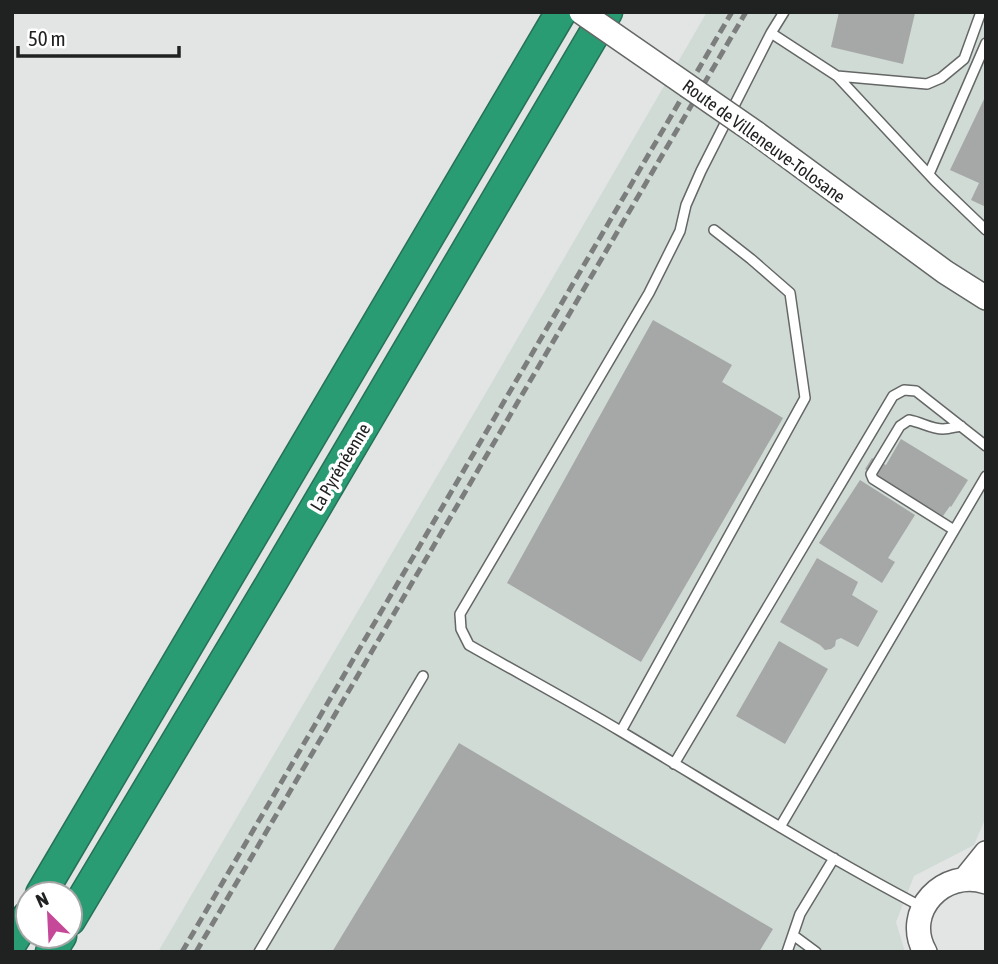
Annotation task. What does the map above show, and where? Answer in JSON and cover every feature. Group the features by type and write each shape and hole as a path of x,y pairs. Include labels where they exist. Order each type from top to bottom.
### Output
{"highway":[{"path":"49,880 561,12"},
{"name":"La Pyrénéenne","path":"84,897 607,12"}],"street":[{"name":"Route de Villeneuve-Tolosane","path":"581,12 756,133 945,272 986,298"},
{"name":"Route de Villeneuve-Tolosane","path":"945,272 986,317"},
{"path":"925,952 919,935 923,907 940,887 952,881 975,880 986,853"}],"lane":[{"path":"784,12 701,171 686,205 680,231 649,293 460,614 461,629 469,646 621,731 881,886 923,907"},
{"path":"837,76 927,84 941,78 964,59 981,12"},
{"path":"771,33 837,76 986,230"},
{"path":"929,174 986,43"},
{"path":"621,731 805,398 790,293 715,230"},
{"path":"674,764 893,396 904,390 916,391 986,446"},
{"path":"954,530 873,479 871,474 900,426 909,420 935,428 961,426"},
{"path":"780,827 986,476"},
{"path":"259,952 423,676"},
{"path":"788,952 800,914 834,858"},
{"path":"793,935 816,952"}],"shaded area":[{"path":"707,12 986,12 986,817 974,845 914,876 896,922 905,952 158,952 491,384"}],"building":[{"path":"839,12 915,13 903,64 831,47"},
{"path":"986,95 986,207 971,200 979,183 950,170"},
{"path":"653,320 732,365 722,382 783,418 641,662 507,583"},
{"path":"901,439 968,480 943,516 865,469 872,458 886,465"},
{"path":"860,480 915,515 888,558 895,562 882,583 819,543"},
{"path":"817,558 858,582 852,595 878,611 858,647 841,638 836,640 831,649 825,650 780,622"},
{"path":"779,641 828,669 785,744 736,716"},
{"path":"459,743 773,929 759,952 332,952"}],"railway":[{"path":"182,952 732,12"},
{"path":"196,952 746,12"}]}
